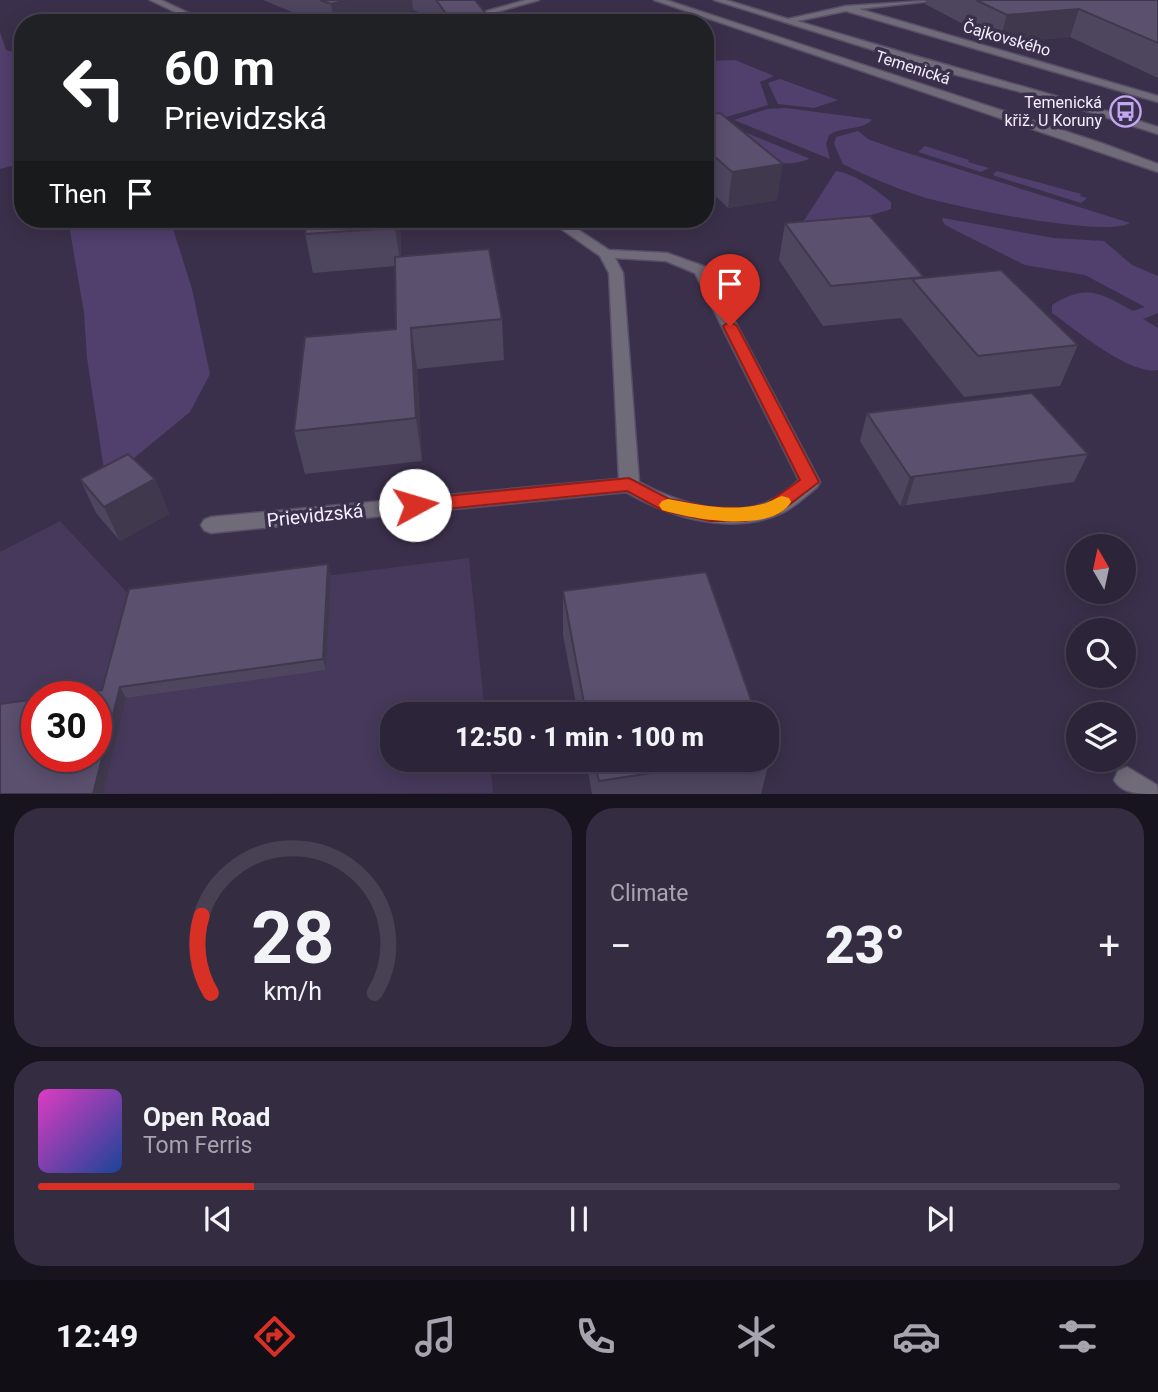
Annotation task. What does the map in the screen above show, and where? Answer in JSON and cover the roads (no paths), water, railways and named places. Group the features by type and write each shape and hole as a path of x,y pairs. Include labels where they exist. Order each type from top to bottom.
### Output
{"street":[{"path":"154,0 186,14"},
{"path":"481,14 535,0"},
{"name":"Temenická","path":"658,0 700,14"},
{"name":"Temenická","path":"718,0 1158,131"},
{"path":"788,21 846,8 936,0"},
{"name":"Čajkovského","path":"846,8 1158,99"},
{"name":"Temenická","path":"714,18 1097,145 1158,168"},
{"path":"567,228 606,254 616,273 629,485 664,505 710,514 745,514 771,509 810,482 701,270 688,261 664,255 606,254"},
{"name":"Prievidzská","path":"211,525 629,485"}],"place":[{"name":"Temenická křiž. U Koruny","path":"1125,111"}]}
